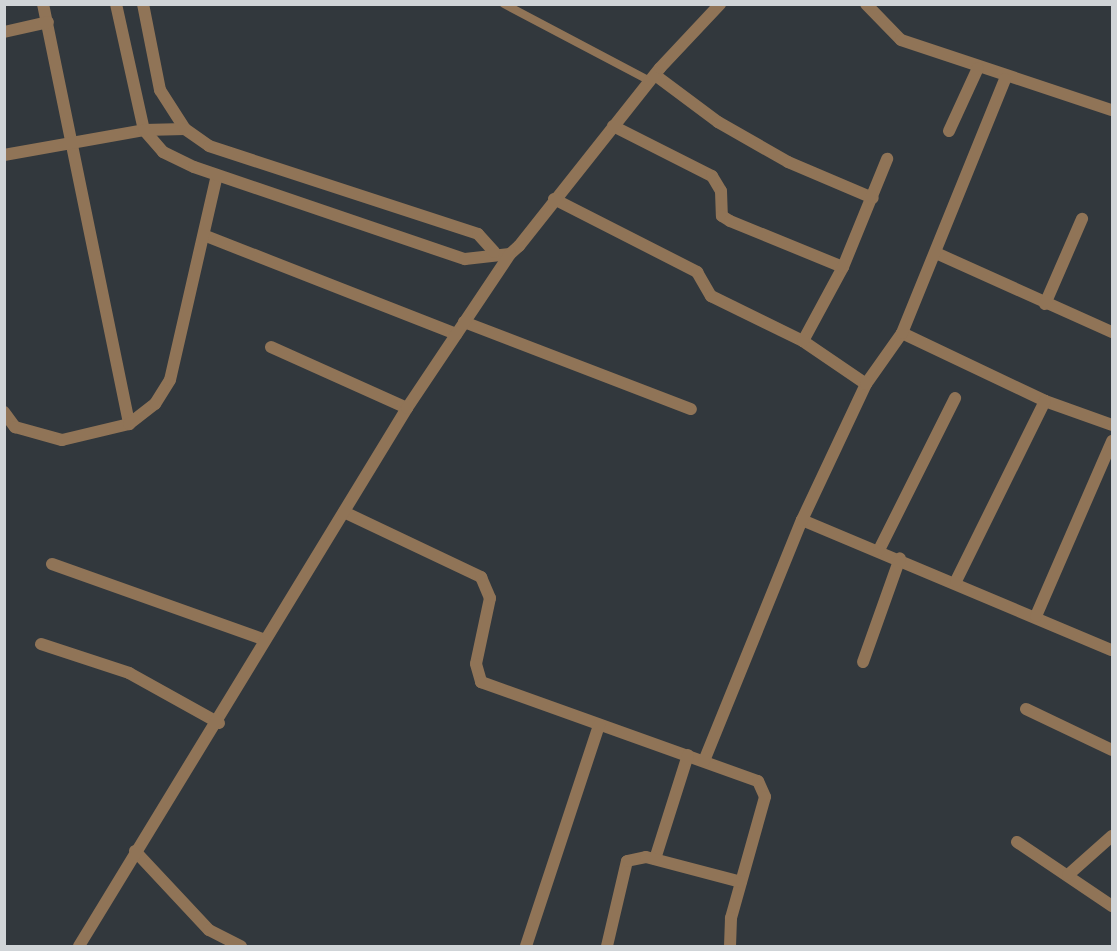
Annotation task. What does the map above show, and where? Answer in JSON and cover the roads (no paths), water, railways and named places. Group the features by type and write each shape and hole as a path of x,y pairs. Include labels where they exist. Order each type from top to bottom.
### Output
{"street":[{"path":"43,4 69,141 129,424"},
{"path":"116,4 144,130 176,160 465,260 494,252 510,254"},
{"path":"143,4 160,90 184,129 209,146 478,234 494,252"},
{"path":"79,946 135,851 219,723 265,640 407,408 510,254 652,78 720,4"},
{"path":"866,4 900,40 1005,79 1113,110"},
{"path":"4,32 48,22"},
{"path":"949,131 978,68"},
{"path":"652,78 718,122 788,162 873,198"},
{"path":"704,761 802,520 866,384 902,333 1005,79"},
{"path":"613,126 712,176 721,191 722,216 730,221 843,267"},
{"path":"4,155 69,141 144,130 184,129"},
{"path":"803,341 843,267 887,159"},
{"path":"4,412 15,427 62,440 129,424 155,404 170,380 206,236 217,175"},
{"path":"554,199 697,273 711,296 803,341 866,384"},
{"path":"1045,304 1082,219"},
{"path":"206,236 456,334"},
{"path":"936,253 1045,304 1113,332"},
{"path":"464,322 691,409"},
{"path":"902,333 1045,400 1113,426"},
{"path":"271,346 407,408"},
{"path":"879,550 955,398"},
{"path":"956,581 1045,400"},
{"path":"1036,616 1113,441"},
{"path":"344,512 481,577 490,598 476,664 481,682 598,725 704,761 748,773 763,788 765,798 731,918 730,946"},
{"path":"802,520 956,581 1113,650"},
{"path":"862,662 900,558"},
{"path":"52,564 265,640"},
{"path":"41,644 129,672 219,723"},
{"path":"1026,709 1113,750"},
{"path":"526,946 598,725"},
{"path":"655,858 688,755"},
{"path":"1068,875 1113,836"},
{"path":"1017,842 1113,906"},
{"path":"135,851 209,930 241,946"},
{"path":"607,946 627,861 655,858 741,882"}],"lane":[{"path":"504,4 652,78"}]}
